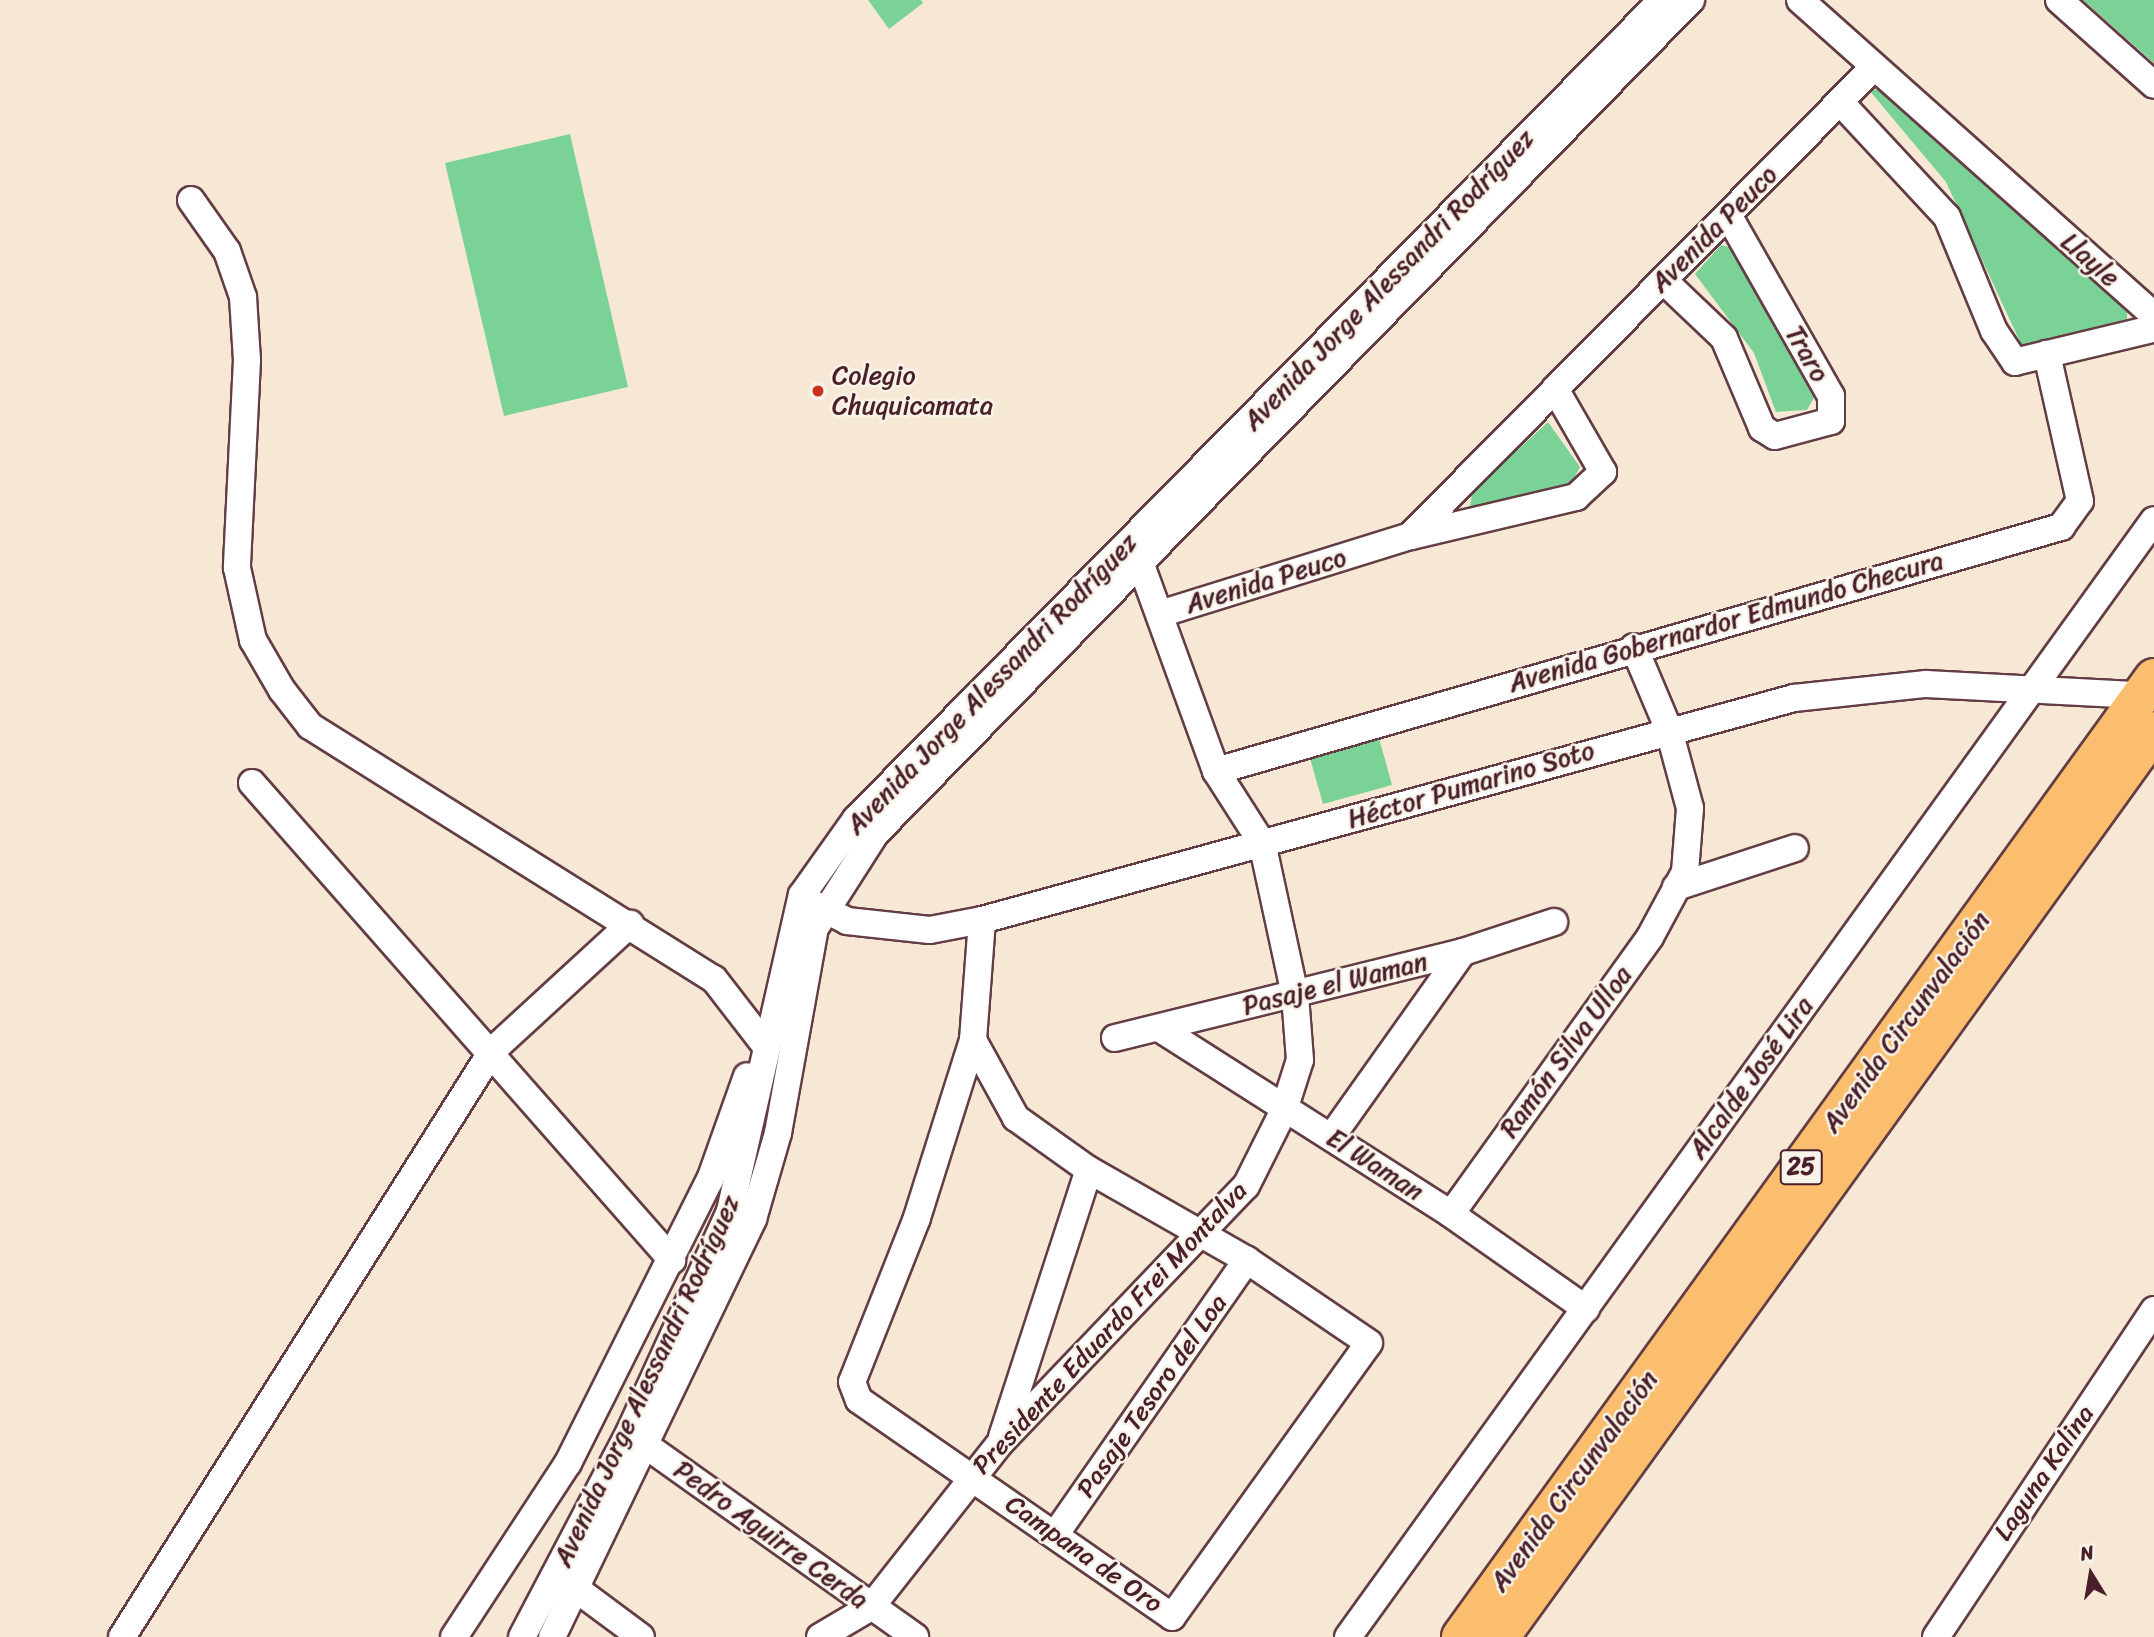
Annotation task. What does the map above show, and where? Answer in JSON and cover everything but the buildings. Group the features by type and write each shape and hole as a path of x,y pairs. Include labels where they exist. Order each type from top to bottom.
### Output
{"highway":[{"name":"Avenida Circunvalación","path":"1461,1637 2151,700"},
{"name":"Avenida Circunvalación","path":"1500,1637 2151,700"}],"street":[{"name":"Avenida Jorge Alessandri Rodríguez","path":"552,1637 579,1591 637,1439 730,1211 760,1036 802,895 856,819 1662,0"},
{"name":"Avenida Jorge Alessandri Rodríguez","path":"522,1637 637,1439 753,1219 778,1133 815,928 875,834 1691,0"},
{"name":"Llayle","path":"1800,0 2153,316 2152,329 2015,362 1994,331 1947,217 1840,102"},
{"path":"2059,0 2154,85"},
{"name":"Avenida Peuco","path":"1410,536 1873,68"},
{"path":"191,200 227,251 243,298 247,360 237,568 253,640 282,690 310,726 714,979 760,1036 710,1180 672,1260 568,1463 454,1637"},
{"name":"Traro","path":"1663,280 1724,338 1762,428 1775,436 1831,421 1831,396 1728,215"},
{"name":"Avenida Gobernardor Edmundo Checura","path":"1216,771 1634,647 2061,527 2080,501 2048,354"},
{"name":"Avenida Peuco","path":"1163,613 1410,536 1576,496 1603,472 1555,389"},
{"name":"Alcalde José Lira","path":"1349,1637 2031,687 2154,520"},
{"name":"Presidente Eduardo Frei Montalva","path":"820,1637 872,1607 1000,1442 1205,1235 1246,1186 1284,1110 1300,1060 1295,996 1262,843 1216,771 1163,613 1138,566 1133,537"},
{"path":"2066,642 2075,674 2090,691"},
{"name":"Ramón Silva Ulloa","path":"1451,1214 1650,937 1685,872 1690,808 1669,730 1634,647"},
{"name":"Héctor Pumarino Soto","path":"823,913 930,930 982,920 1794,698 1926,684 2090,691 2151,700"},
{"path":"252,783 672,1260"},
{"path":"1676,887 1795,848"},
{"path":"802,895 823,913"},
{"name":"Campana de Oro","path":"982,920 973,1040 917,1218 852,1382 859,1400 1056,1532 1172,1617 1369,1343 1247,1260"},
{"name":"Pasaje el Waman","path":"1115,1038 1295,996 1462,952 1554,922"},
{"path":"122,1637 491,1053 629,925"},
{"path":"1332,1136 1462,952"},
{"name":"El Waman","path":"1159,1028 1451,1214 1586,1309"},
{"path":"973,1040 1016,1118 1088,1170 1247,1260"},
{"path":"1000,1442 1088,1170"},
{"name":"Pasaje Tesoro del Loa","path":"1056,1532 1247,1260"},
{"name":"Laguna Kalina","path":"1936,1637 2154,1310"},
{"name":"Pedro Aguirre Cerda","path":"637,1439 915,1637"},
{"path":"579,1591 641,1637"}],"green space":[{"path":"868,0 921,0 923,3 889,29"},
{"path":"2083,0 2154,0 2154,63"},
{"path":"1882,89 2127,306 2127,319 2022,346 1946,182 1869,90"},
{"path":"570,134 628,387 504,416 445,163"},
{"path":"1721,245 1735,249 1817,392 1807,410 1776,412 1754,353 1695,274"},
{"path":"1548,422 1580,467 1572,482 1470,508 1472,492"},
{"path":"1379,738 1392,785 1323,804 1310,758"}],"place":[{"name":"Colegio Chuquicamata","path":"818,391"}]}
